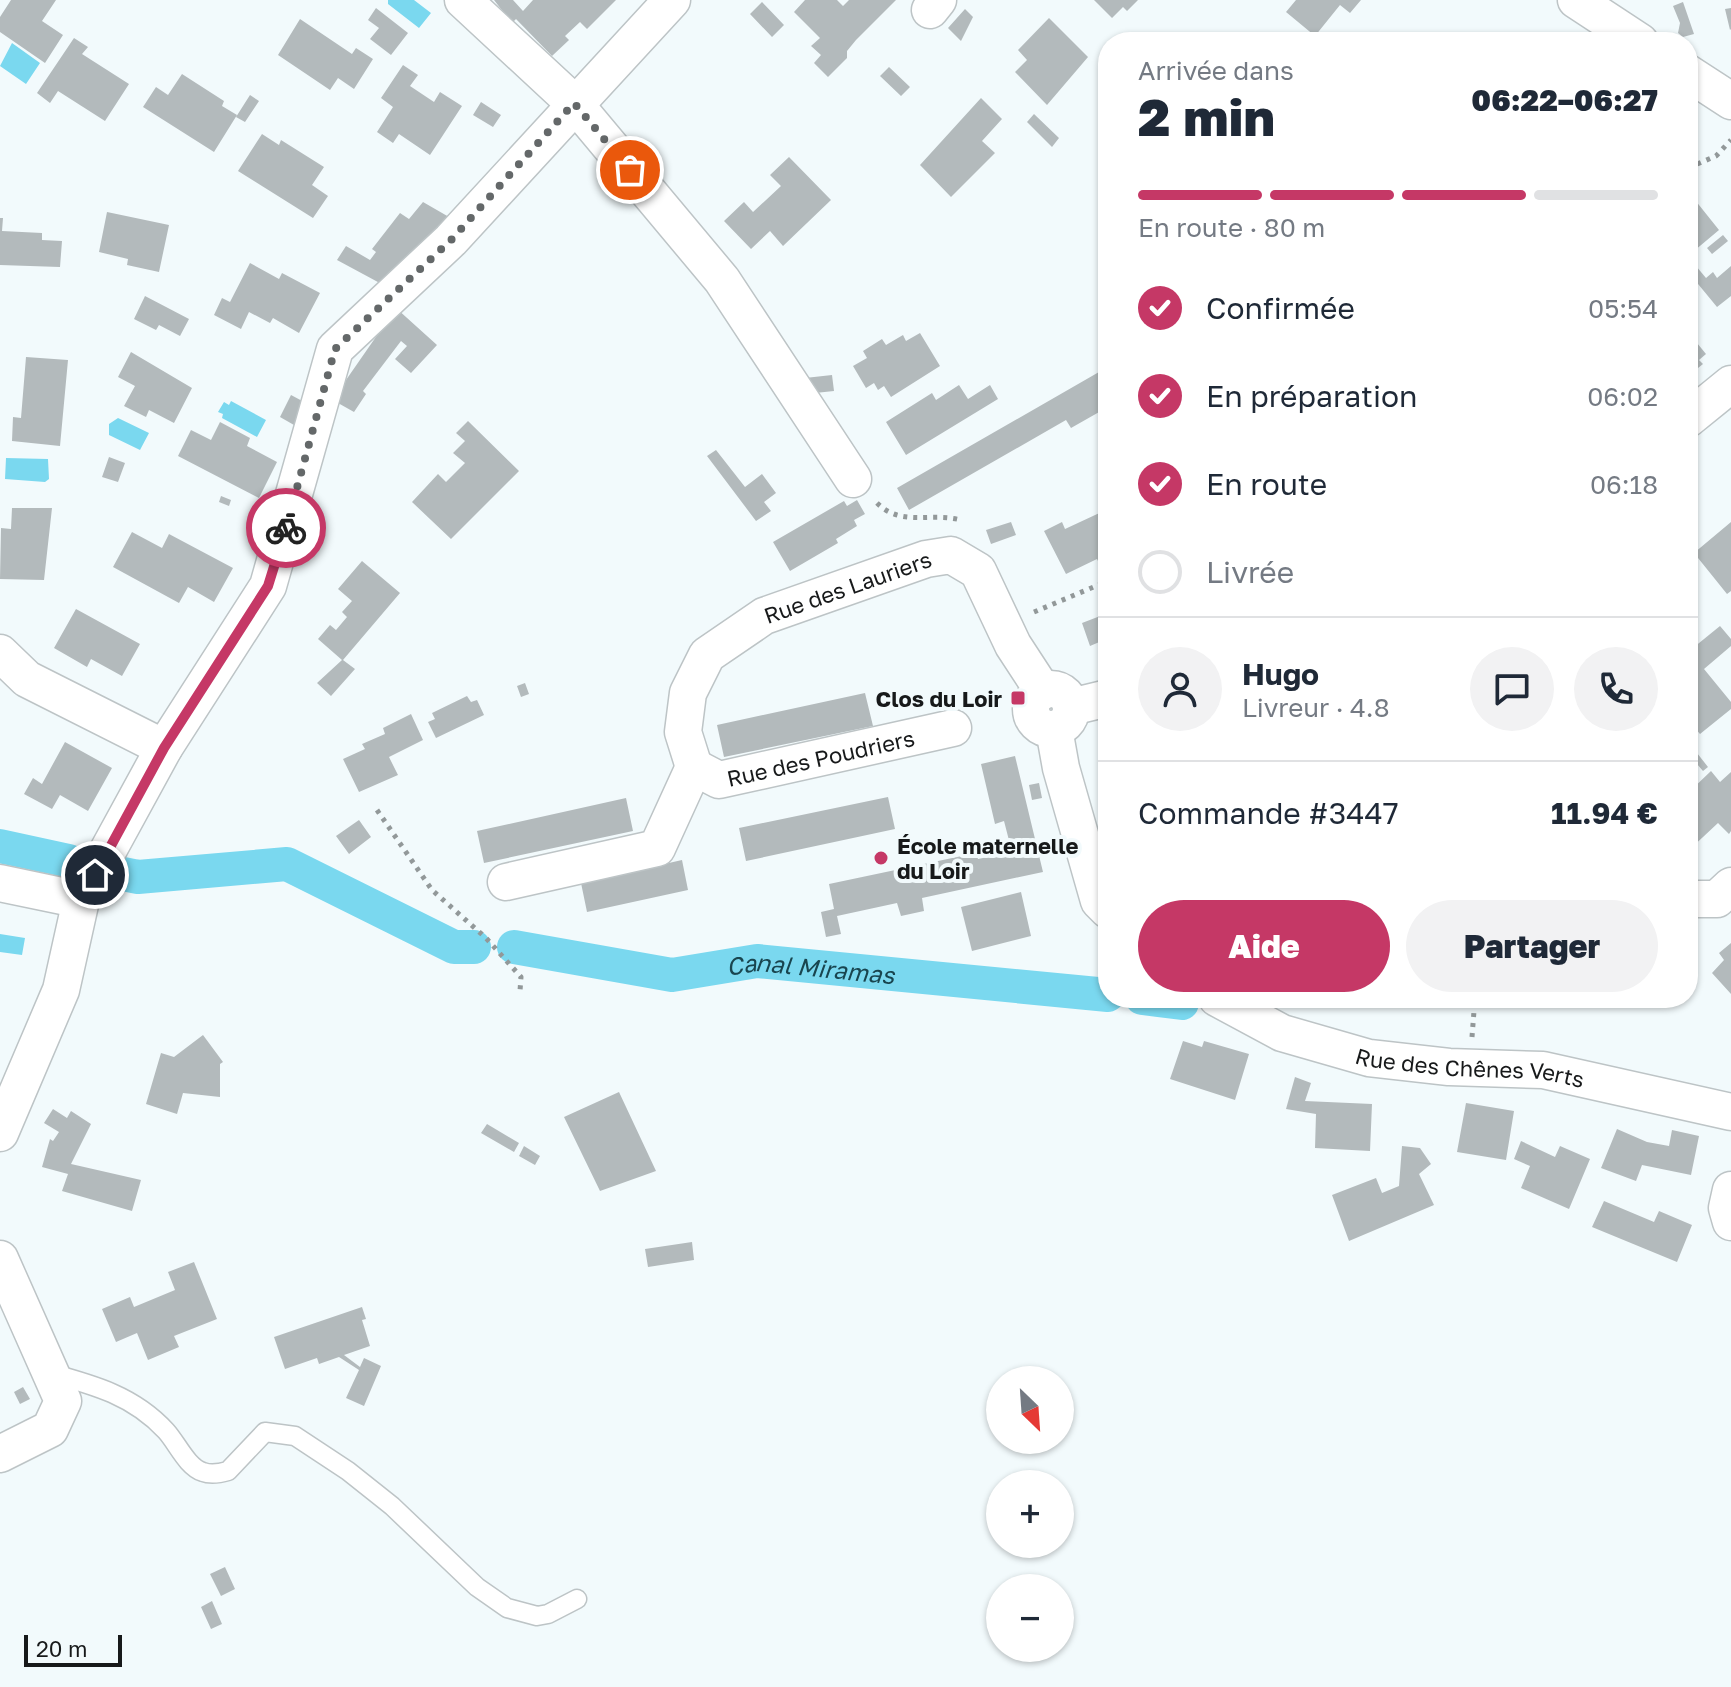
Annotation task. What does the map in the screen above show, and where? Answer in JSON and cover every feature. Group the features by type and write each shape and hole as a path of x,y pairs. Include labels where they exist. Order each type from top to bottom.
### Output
{"street":[{"path":"463,0 574,103 722,280 853,479"},
{"path":"0,1133 61,990 81,900 164,748 268,586 335,349 451,240 672,0"},
{"path":"1576,0 1625,32"},
{"path":"1698,80 1731,101"},
{"path":"1698,411 1731,384"},
{"name":"Rue des Lauriers","path":"694,767 683,732 688,693 707,655 764,616 926,559 951,555 978,571 1004,625 1056,709"},
{"path":"0,653 27,679 164,748"},
{"path":"1098,700 1056,709 1096,847 1098,883"},
{"name":"Rue des Poudriers","path":"506,882 657,848 694,767 719,780 953,728"},
{"path":"0,883 81,900"},
{"path":"1698,899 1717,899 1731,886"},
{"name":"Rue des Chênes Verts","path":"1236,1008 1282,1033 1369,1058 1449,1067 1543,1070 1731,1112"},
{"path":"1731,1190 1727,1208 1731,1222"},
{"path":"0,1259 63,1401 50,1429 0,1454"}],"lane":[{"path":"50,1373 99,1386 130,1401 166,1430 193,1466 204,1473 228,1471 265,1432 295,1436 392,1506 477,1587 507,1608 537,1616 548,1614 577,1599"}],"path":[{"path":"1698,164 1716,156 1731,140"},
{"path":"853,479 887,513 909,519 938,514 966,521"},
{"path":"1004,625 1098,585"},
{"path":"377,810 432,890 486,938 521,977 520,991"}],"water":[{"path":"388,0 414,0 431,13 419,28 388,4"},
{"path":"12,43 40,63 26,84 0,66"},
{"path":"231,401 266,420 257,437 222,418 223,414 218,412 224,402 229,405"},
{"path":"118,418 149,433 140,450 109,435 109,424"},
{"path":"6,458 48,459 49,479 45,482 5,479"},
{"path":"0,934 25,938 22,955 0,952"}],"building":[{"path":"11,0 56,0 42,21 63,35 45,63 0,32 0,17"},
{"path":"494,0 513,0 523,11 533,0 616,0 587,29 580,22 565,36 569,40 552,56 516,19 512,23"},
{"path":"805,0 837,0 843,6 849,0 896,0 856,40 847,51 847,58 828,77 814,63 821,55 811,46 820,38 794,12"},
{"path":"1094,0 1138,0 1127,11 1123,7 1112,18"},
{"path":"1296,0 1361,0 1350,13 1340,5 1318,32 1310,32 1286,12"},
{"path":"762,2 784,25 772,37 750,14"},
{"path":"1683,2 1693,32 1678,32 1680,23 1673,6"},
{"path":"376,8 408,33 391,55 370,39 379,28 368,20"},
{"path":"1731,8 1731,29 1730,30 1725,9"},
{"path":"965,9 973,17 961,41 948,28"},
{"path":"1049,18 1088,57 1047,105 1015,72 1027,60 1018,50"},
{"path":"300,19 352,54 356,48 373,59 354,89 338,78 330,90 278,55"},
{"path":"74,38 88,47 82,54 129,84 105,121 58,91 50,103 37,93"},
{"path":"403,65 418,75 410,86 434,102 440,92 462,106 430,155 399,134 393,143 377,132 393,107 381,98"},
{"path":"889,67 910,87 901,96 880,76"},
{"path":"182,74 224,101 222,106 237,115 214,152 143,107 156,87 168,95"},
{"path":"250,95 259,101 245,122 236,117"},
{"path":"981,98 1002,119 982,141 995,153 951,197 920,165"},
{"path":"481,102 501,115 493,127 473,115"},
{"path":"1034,114 1059,138 1052,147 1027,122"},
{"path":"262,134 279,145 281,140 324,167 312,185 328,196 313,218 238,171"},
{"path":"789,157 831,200 783,246 770,231 751,249 724,221 744,202 753,212 781,186 770,175"},
{"path":"423,202 449,217 389,288 337,260 346,246 370,260 376,252 372,249 400,213 409,219"},
{"path":"1698,204 1719,230 1698,248"},
{"path":"107,212 169,225 159,272 127,265 128,259 99,252"},
{"path":"0,218 3,218 2,231 42,233 42,240 62,241 60,267 0,265"},
{"path":"1723,235 1728,241 1712,254 1707,248"},
{"path":"250,263 279,279 282,273 320,293 299,333 273,318 270,323 249,312 241,329 214,315 222,298 230,302"},
{"path":"1731,266 1731,296 1717,307 1698,284 1698,268 1706,278 1713,272 1717,278"},
{"path":"145,296 189,319 180,336 159,325 156,330 134,319"},
{"path":"396,308 437,345 411,373 395,359 407,346 401,341 363,391 366,394 354,412 338,403 346,380"},
{"path":"920,333 940,366 891,397 884,386 878,390 874,383 866,388 853,366 867,358 863,351 882,339 886,345 903,335 906,341"},
{"path":"1698,344 1706,354 1699,360 1703,364 1698,368"},
{"path":"131,352 192,388 174,423 149,410 146,417 124,406 135,386 118,377"},
{"path":"26,357 68,360 60,446 12,441 13,417 21,418"},
{"path":"1098,373 1098,413 1071,428 1066,420 909,510 897,488"},
{"path":"832,375 834,391 815,393 805,378"},
{"path":"959,385 968,399 990,385 998,399 906,455 886,422 932,393 936,400"},
{"path":"291,395 306,403 294,425 280,417"},
{"path":"468,421 519,471 451,539 412,502 438,474 446,482 465,463 453,453 465,441 456,433"},
{"path":"220,422 250,438 247,446 277,462 259,498 178,456 191,430 211,440"},
{"path":"716,450 745,487 762,474 776,493 764,502 771,511 756,521 707,456"},
{"path":"109,457 125,463 118,482 102,477"},
{"path":"221,496 231,500 229,506 219,502"},
{"path":"857,500 865,514 854,520 857,526 836,539 838,543 790,571 773,542 844,501 847,506"},
{"path":"12,508 52,508 44,580 0,579 1,528 11,529"},
{"path":"1098,514 1098,561 1066,574 1044,531 1062,522 1065,529"},
{"path":"1011,522 1016,535 991,544 986,530"},
{"path":"1731,522 1731,591 1727,594 1698,558 1698,550"},
{"path":"132,532 162,548 169,534 233,568 214,602 188,587 179,603 113,567"},
{"path":"362,561 400,593 343,660 355,669 331,696 317,683 342,660 318,639 330,625 336,630 347,617 342,612 352,601 338,589"},
{"path":"76,609 140,644 122,676 91,659 87,667 54,648"},
{"path":"1098,617 1098,643 1090,646 1082,623"},
{"path":"1720,626 1731,639 1731,646 1704,669 1731,702 1731,709 1700,734 1698,732 1698,644"},
{"path":"525,683 529,694 521,697 517,686"},
{"path":"865,693 873,726 724,757 717,725"},
{"path":"467,696 471,702 477,700 484,715 436,738 428,722 435,719 432,713"},
{"path":"411,714 423,740 389,757 398,775 359,792 343,759 365,749 362,744 385,734 383,728"},
{"path":"65,742 112,768 88,811 60,795 52,809 24,794 33,778 42,784"},
{"path":"1698,754 1708,767 1703,771 1698,765"},
{"path":"1015,756 1043,872 922,898 924,911 901,916 897,903 837,916 841,934 826,937 821,912 834,909 829,884 976,853 978,859 1012,852 1004,821 995,824 981,764"},
{"path":"1711,771 1720,782 1731,772 1729,834 1718,823 1698,842 1698,783"},
{"path":"1039,783 1042,798 1032,800 1029,785"},
{"path":"888,797 895,829 746,861 739,828"},
{"path":"626,798 633,831 484,863 477,831"},
{"path":"359,820 371,837 349,854 336,836"},
{"path":"682,860 688,890 587,912 581,883"},
{"path":"1021,892 1031,936 972,951 961,907"},
{"path":"1731,943 1731,994 1712,973 1724,960 1719,953"},
{"path":"203,1035 223,1062 220,1064 220,1097 183,1093 177,1114 146,1104 161,1053 174,1057"},
{"path":"1183,1041 1202,1047 1204,1041 1249,1054 1235,1100 1170,1079"},
{"path":"1295,1077 1311,1083 1305,1101 1372,1104 1370,1151 1315,1148 1316,1114 1286,1109"},
{"path":"619,1092 656,1171 600,1191 564,1117"},
{"path":"1466,1103 1514,1111 1506,1160 1457,1152"},
{"path":"53,1109 67,1118 71,1111 91,1124 71,1164 141,1180 132,1211 62,1191 68,1174 42,1167 50,1139 53,1141 59,1132 44,1123"},
{"path":"487,1124 519,1143 514,1152 481,1133"},
{"path":"1617,1129 1647,1142 1669,1146 1672,1130 1699,1136 1691,1175 1642,1165 1636,1181 1601,1168"},
{"path":"1521,1141 1555,1157 1560,1146 1590,1159 1569,1209 1521,1188 1530,1166 1514,1159"},
{"path":"524,1146 540,1156 535,1165 519,1156"},
{"path":"1402,1146 1420,1148 1431,1164 1419,1174 1434,1205 1349,1241 1332,1195 1376,1178 1382,1193 1399,1186"},
{"path":"1604,1201 1654,1222 1659,1211 1692,1225 1677,1262 1592,1227"},
{"path":"692,1242 694,1260 648,1267 645,1249"},
{"path":"194,1262 217,1319 174,1336 179,1347 148,1360 137,1333 116,1342 102,1309 130,1297 134,1307 175,1290 168,1272"},
{"path":"362,1307 366,1319 362,1320 370,1346 344,1355 360,1367 364,1358 381,1366 364,1406 346,1398 359,1370 339,1357 319,1364 317,1358 285,1369 274,1337"},
{"path":"23,1387 30,1399 20,1404 14,1392"},
{"path":"225,1567 235,1589 221,1596 210,1574"},
{"path":"212,1601 222,1624 211,1629 201,1607"}],"waterway":[{"name":"Canal Miramas","path":"0,846 69,861"},
{"name":"Canal Miramas","path":"123,874 138,877 287,864 454,947 474,947"},
{"name":"Canal Miramas","path":"514,947 672,975 757,961 1098,994"}],"way so far":[{"path":"286,528 335,349 451,240 574,103 630,170"}],"place":[{"name":"Clos du Loir","path":"1018,698"},
{"name":"École maternelle du Loir","path":"881,858"}],"route":[{"path":"95,875 164,748 268,586 286,528"}]}
